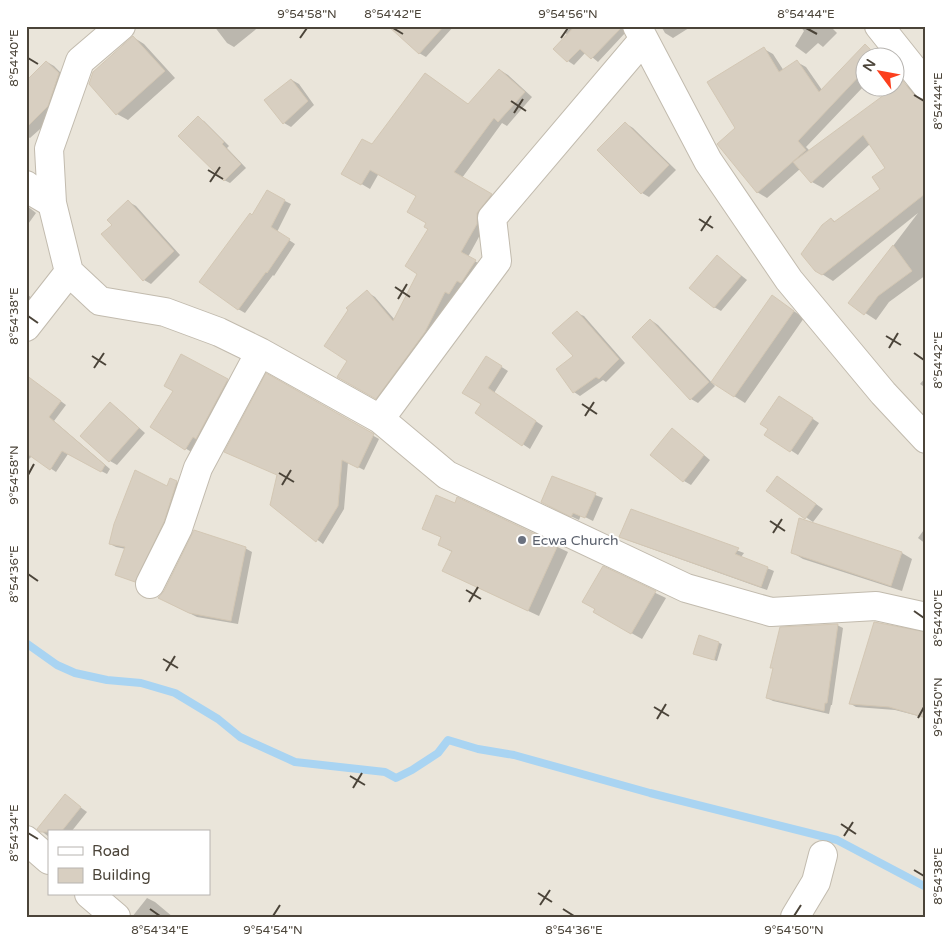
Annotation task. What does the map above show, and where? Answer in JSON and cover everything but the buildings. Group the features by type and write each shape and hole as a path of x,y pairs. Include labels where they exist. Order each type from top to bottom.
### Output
{"street":[{"path":"121,26 80,61 50,150 52,203 69,272 100,301 164,312 219,332 260,352 380,418 446,475 686,588 771,612 876,606 926,617"},
{"path":"878,26 926,85"},
{"path":"380,418 497,261 492,218 640,33 708,161 789,280 883,392 926,439"},
{"path":"26,184 35,193 52,203"},
{"path":"26,327 69,272"},
{"path":"150,584 178,528 198,468 260,352"},
{"path":"26,840 48,859"},
{"path":"796,917 816,882 823,855"},
{"path":"91,896 116,917"}],"shaded area":[{"path":"26,26 926,26 926,917 26,917"}],"waterway":[{"path":"26,643 57,665 75,673 107,680 141,683 175,693 218,719 240,737 295,762 385,772 396,778 438,753 448,740 478,749 514,755 650,793 837,840 926,887"}],"place":[{"name":"Ecwa Church","path":"522,540"}]}
